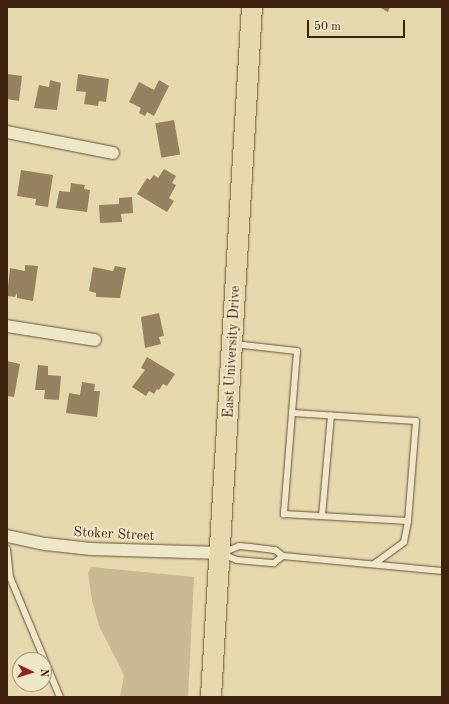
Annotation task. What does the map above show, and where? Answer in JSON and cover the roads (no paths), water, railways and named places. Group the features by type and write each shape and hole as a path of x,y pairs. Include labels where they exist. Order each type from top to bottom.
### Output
{"main road":[{"name":"East University Drive","path":"211,697 221,553 252,7"}],"street":[{"path":"7,132 113,153"},
{"path":"7,326 95,340"},
{"name":"Stoker Street","path":"7,536 46,544 91,549 221,553"}],"lane":[{"path":"232,344 296,351 284,514 408,521"},
{"path":"292,413 416,421 408,521 404,542 374,564"},
{"path":"322,516 331,415"},
{"path":"221,553 239,546 275,550 283,556 442,571"},
{"path":"7,549 10,577 60,697"},
{"path":"221,553 237,560 274,563 283,556"}]}
